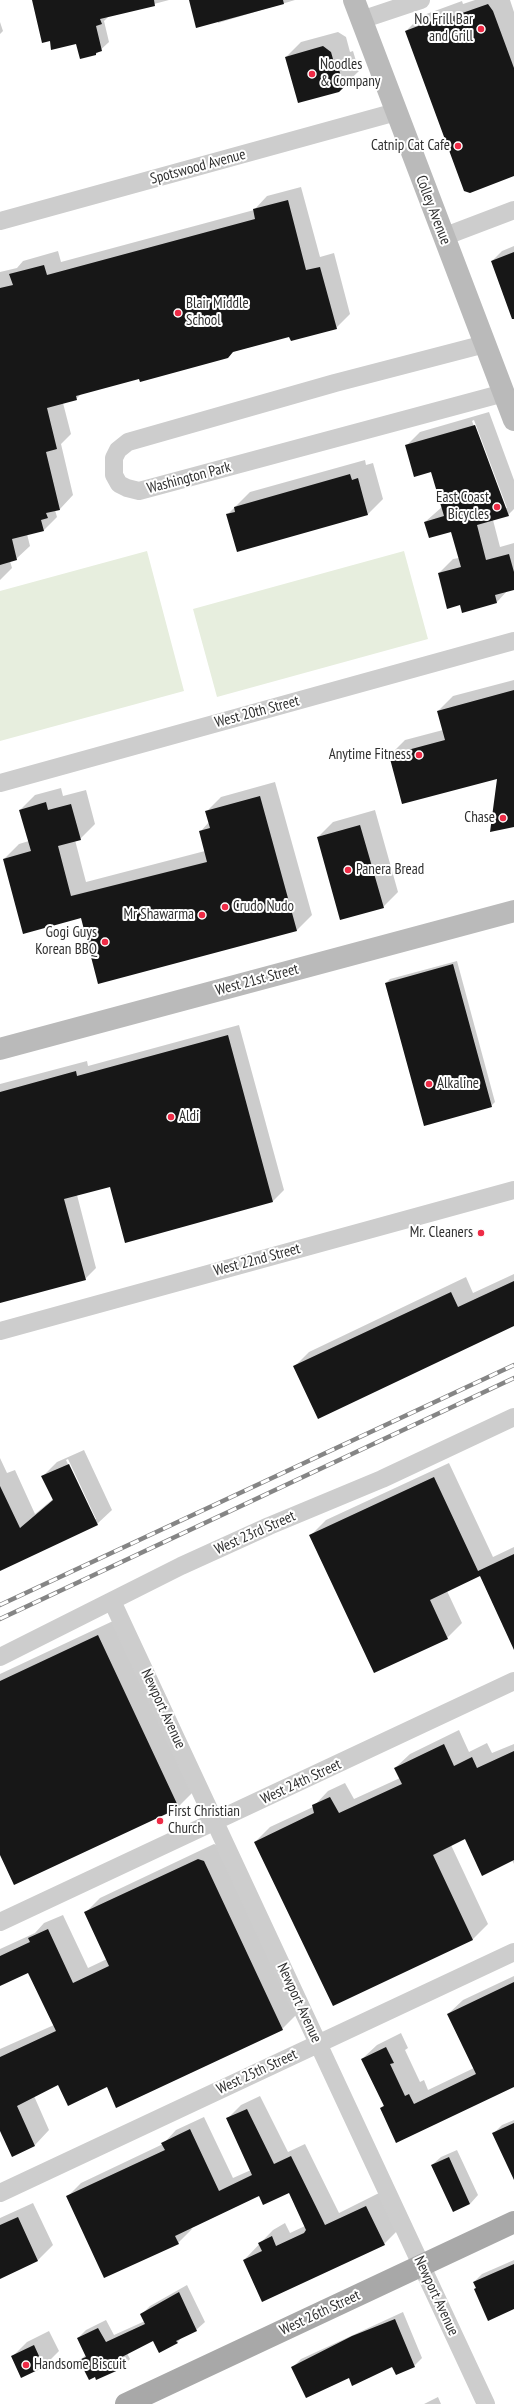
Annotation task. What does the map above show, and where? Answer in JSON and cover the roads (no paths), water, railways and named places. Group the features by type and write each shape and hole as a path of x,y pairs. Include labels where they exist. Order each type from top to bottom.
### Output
{"main road":[{"name":"Colley Avenue","path":"357,10 514,420"},
{"name":"West 21st Street","path":"0,1049 514,911"},
{"name":"West 26th Street","path":"126,2404 514,2222"}],"street":[{"path":"357,10 421,0"},
{"name":"Spotswood Avenue","path":"0,221 396,112"},
{"path":"443,237 514,210"},
{"name":"Washington Park","path":"485,344 334,383 128,442 118,450 114,458 114,475 123,486 135,492 504,393"},
{"name":"West 20th Street","path":"0,782 514,641"},
{"name":"West 22nd Street","path":"0,1331 514,1190"},
{"name":"West 23rd Street","path":"0,1657 112,1601 269,1526 382,1479 514,1417"},
{"name":"Newport Avenue","path":"112,1601 486,2404"},
{"name":"West 24th Street","path":"0,1922 514,1682"},
{"name":"West 25th Street","path":"0,2193 514,1952"}],"railway":[{"path":"0,1605 514,1365"},
{"path":"0,1619 514,1378"}],"place":[{"name":"No Frill Bar and Grill","path":"481,29"},
{"name":"Noodles & Company","path":"312,74"},
{"name":"Catnip Cat Cafe","path":"458,146"},
{"name":"Blair Middle School","path":"178,313"},
{"name":"East Coast Bicycles","path":"497,507"},
{"name":"Anytime Fitness","path":"419,755"},
{"name":"Chase","path":"503,818"},
{"name":"Panera Bread","path":"348,870"},
{"name":"Crudo Nudo","path":"225,907"},
{"name":"Mr Shawarma","path":"202,915"},
{"name":"Gogi Guys Korean BBQ","path":"105,942"},
{"name":"Alkaline","path":"429,1084"},
{"name":"Aldi","path":"171,1117"},
{"name":"Mr. Cleaners","path":"481,1233"},
{"name":"First Christian Church","path":"160,1821"},
{"name":"Handsome Biscuit","path":"26,2365"}]}
